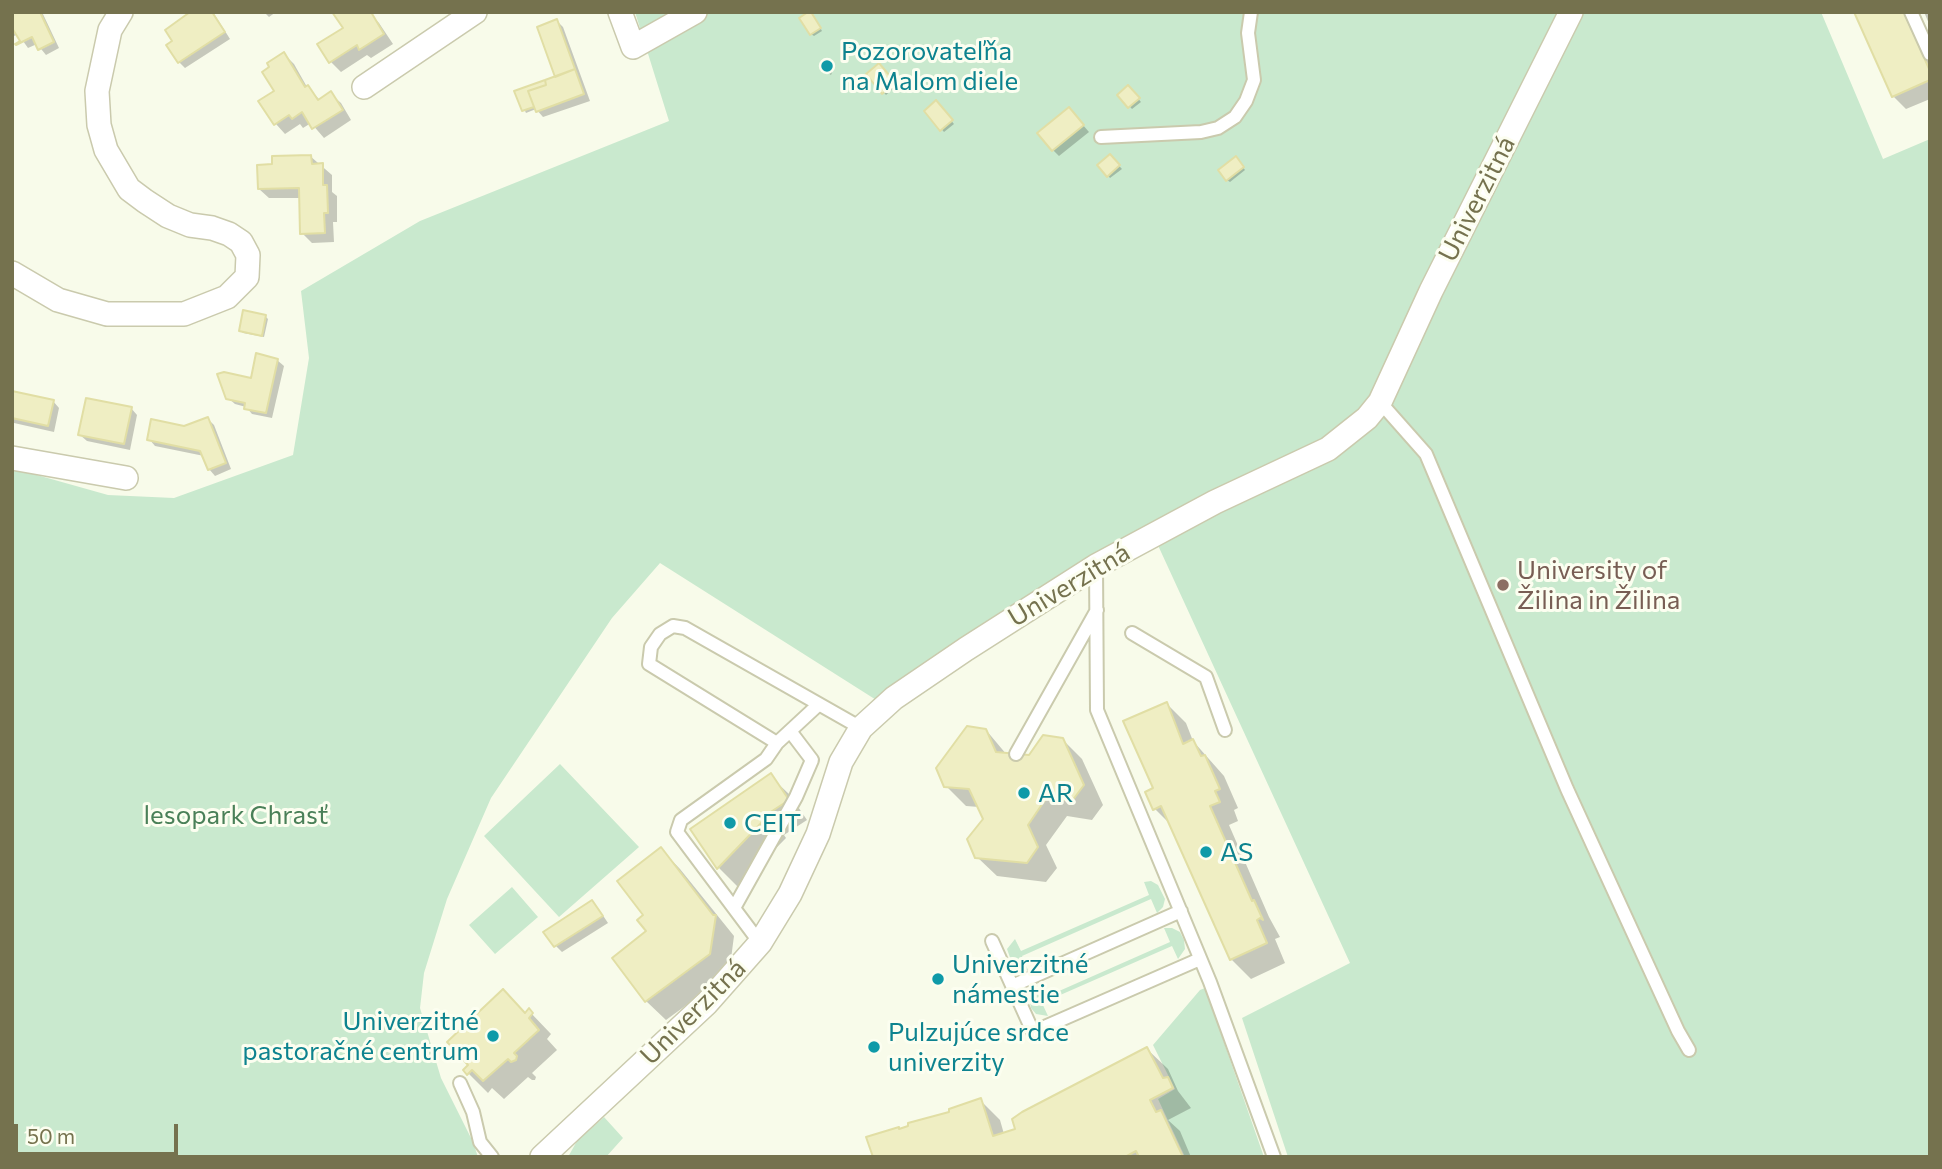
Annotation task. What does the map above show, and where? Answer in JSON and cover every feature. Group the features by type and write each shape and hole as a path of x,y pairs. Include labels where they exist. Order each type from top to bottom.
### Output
{"street":[{"path":"12,273 58,300 107,314 184,314 227,297 247,277 248,255 241,242 229,234 190,225 168,216 145,201 129,189 106,150 99,125 97,91 110,30 121,12"},
{"path":"364,87 475,12"},
{"path":"620,12 633,47 695,12"},
{"name":"Univerzitná","path":"546,1155 708,1003 760,943 790,894 818,834 841,762 861,728 894,698 1097,566 1215,502 1328,449 1367,418 1380,401 1431,291 1571,12"},
{"path":"12,458 126,478"}],"lane":[{"path":"1101,137 1201,132 1218,128 1235,117 1246,101 1254,80 1248,33 1251,12"},
{"path":"1911,12 1930,54"},
{"path":"1380,401 1426,454 1567,789 1689,1050"},
{"path":"1097,566 1097,710 1200,958 1274,1157"},
{"path":"1016,754 1098,610"},
{"path":"777,743 649,664 651,647 660,634 673,626 685,628 861,728"},
{"path":"1132,633 1206,677 1225,730"},
{"path":"760,943 677,832 681,820 766,759 777,743 818,705"},
{"path":"734,908 796,797 812,760 790,731"},
{"path":"1012,986 1181,911"},
{"path":"992,941 1033,1032 1200,958"},
{"path":"460,1083 473,1112 480,1142 492,1157"}],"green space":[{"name":"lesopark Chrasť","path":"635,12 1821,12 1883,159 1930,139 1930,1157 1288,1157 1242,1018 1350,963 1156,541 881,703 660,563 612,618 491,798 447,899 424,973 420,1008 441,1078 478,1157 12,1157 12,468 108,495 174,498 293,455 309,358 301,291 420,221 669,121"},
{"path":"560,764 639,847 559,917 484,836"},
{"path":"1151,881 1158,885 1165,899 1163,907 1157,913 1151,899 1022,956 1028,970 1013,966 1007,949 1015,939 1021,951 1149,895 1144,882"},
{"path":"512,887 538,917 495,954 469,925"},
{"path":"1164,928 1180,932 1184,940 1185,949 1178,959 1172,946 1042,1003 1048,1016 1036,1014 1031,1008 1028,992 1034,985 1041,999 1170,942"},
{"path":"1205,988 1264,1157 1185,1157 1158,1099 1175,1089 1153,1045 1200,990"},
{"path":"604,1117 623,1138 606,1157 568,1157 577,1141"}],"building":[{"path":"12,12 40,12 54,42 38,50 32,37 16,45 20,41 12,28"},
{"path":"190,12 212,12 225,32 178,63 166,45 172,41 165,30"},
{"path":"332,12 371,12 384,34 359,50 357,45 329,63 317,44 343,28"},
{"path":"811,12 821,28 810,35 799,18"},
{"path":"1854,12 1904,12 1930,71 1930,80 1892,97"},
{"path":"557,19 575,69 555,77 537,27"},
{"path":"284,52 305,87 308,85 318,100 331,91 343,110 312,129 302,112 292,119 289,115 274,125 258,101 274,91 262,72 269,67 267,63"},
{"path":"826,61 832,67 826,73 820,67"},
{"path":"879,63 900,88 896,90 892,86 882,94 866,74"},
{"path":"575,69 584,94 536,112 528,91 546,85 545,80"},
{"path":"545,80 546,85 528,91 534,107 522,111 514,91"},
{"path":"1128,85 1140,98 1128,108 1117,95"},
{"path":"936,100 953,120 940,131 924,111"},
{"path":"1069,107 1084,125 1052,151 1037,133"},
{"path":"1110,154 1120,165 1107,177 1097,165"},
{"path":"311,155 312,164 323,163 323,185 327,185 328,213 324,213 325,233 300,234 299,188 258,189 257,165 272,164 272,156"},
{"path":"1236,156 1244,167 1226,181 1218,170"},
{"path":"243,310 266,315 262,336 239,331"},
{"path":"256,353 278,359 266,413 244,409 245,403 226,399 217,374 224,372 251,378"},
{"path":"12,391 54,400 48,426 12,418"},
{"path":"86,398 132,407 124,444 78,435"},
{"path":"208,417 226,463 208,470 200,451 147,440 151,419 184,426"},
{"name":"AS","path":"1167,702 1183,744 1193,739 1201,756 1205,755 1220,789 1215,791 1220,802 1210,806 1263,920 1257,920 1267,943 1230,960 1161,806 1153,810 1145,792 1153,788 1123,721"},
{"name":"AR","path":"967,726 986,729 996,752 1029,755 1043,735 1063,738 1084,785 1072,801 1047,797 1028,825 1038,847 1027,863 975,858 967,839 983,819 969,789 944,787 936,768"},
{"name":"CEIT","path":"771,773 789,800 766,815 717,869 690,829"},
{"path":"661,847 713,915 716,915 710,954 645,1002 612,958 646,931 637,920 643,915 617,881"},
{"path":"592,900 603,916 554,947 543,932"},
{"name":"Univerzitné pastoračné centrum","path":"503,989 525,1013 529,1008 533,1013 529,1018 539,1030 514,1053 516,1060 511,1062 508,1059 483,1081 472,1070 467,1075 463,1070 468,1065 447,1042"},
{"path":"1147,1047 1163,1078 1168,1077 1173,1088 1150,1100 1156,1112 1161,1110 1183,1157 1139,1157 1136,1151 1125,1157 873,1157 866,1137 908,1126 908,1123 949,1112 949,1109 981,1098 993,1136 1015,1129 1012,1119 1022,1112"}],"place":[{"name":"Pozorovateľňa na Malom diele","path":"827,66"},
{"name":"University of Žilina in Žilina","path":"1503,585"},
{"name":"AR","path":"1024,793"},
{"name":"CEIT","path":"730,823"},
{"name":"AS","path":"1206,852"},
{"name":"Univerzitné námestie","path":"938,979"},
{"name":"Univerzitné pastoračné centrum","path":"493,1036"},
{"name":"Pulzujúce srdce univerzity","path":"874,1047"}]}
